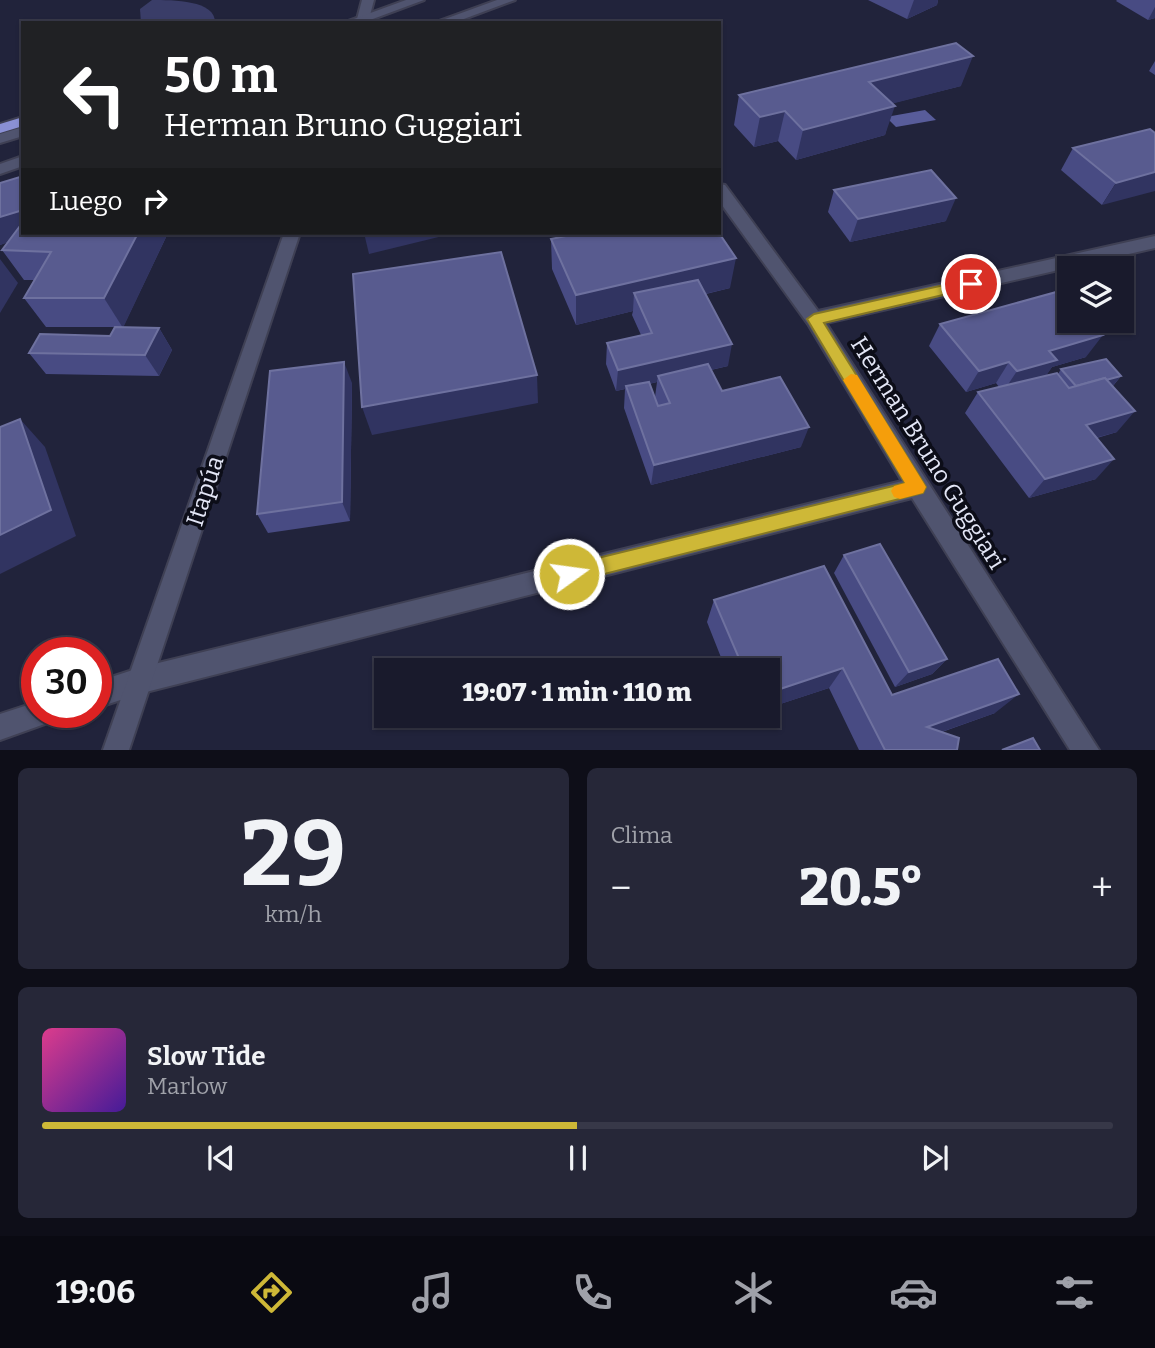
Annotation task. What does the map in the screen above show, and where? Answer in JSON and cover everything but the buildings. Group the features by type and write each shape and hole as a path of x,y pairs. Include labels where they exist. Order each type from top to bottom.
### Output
{"highway":[{"path":"0,129 21,122"}],"main road":[{"path":"0,169 21,162"}],"street":[{"path":"363,20 368,0"},
{"path":"363,20 418,0"},
{"path":"446,21 509,0"},
{"path":"0,139 21,132"},
{"name":"Herman Bruno Guggiari","path":"721,191 814,319 917,487 1086,750"},
{"name":"Itapúa","path":"116,750 291,235"},
{"path":"814,319 1155,242"},
{"path":"112,690 142,680 917,487"},
{"path":"0,727 21,720"}],"shaded area":[{"path":"152,0 181,1 209,10 214,21 141,21 140,9"},
{"path":"925,110 936,120 896,127 886,117"}],"slow traffic":[{"path":"851,380 917,487 900,491"}],"route":[{"path":"569,574 917,487 814,319 971,284"}]}
